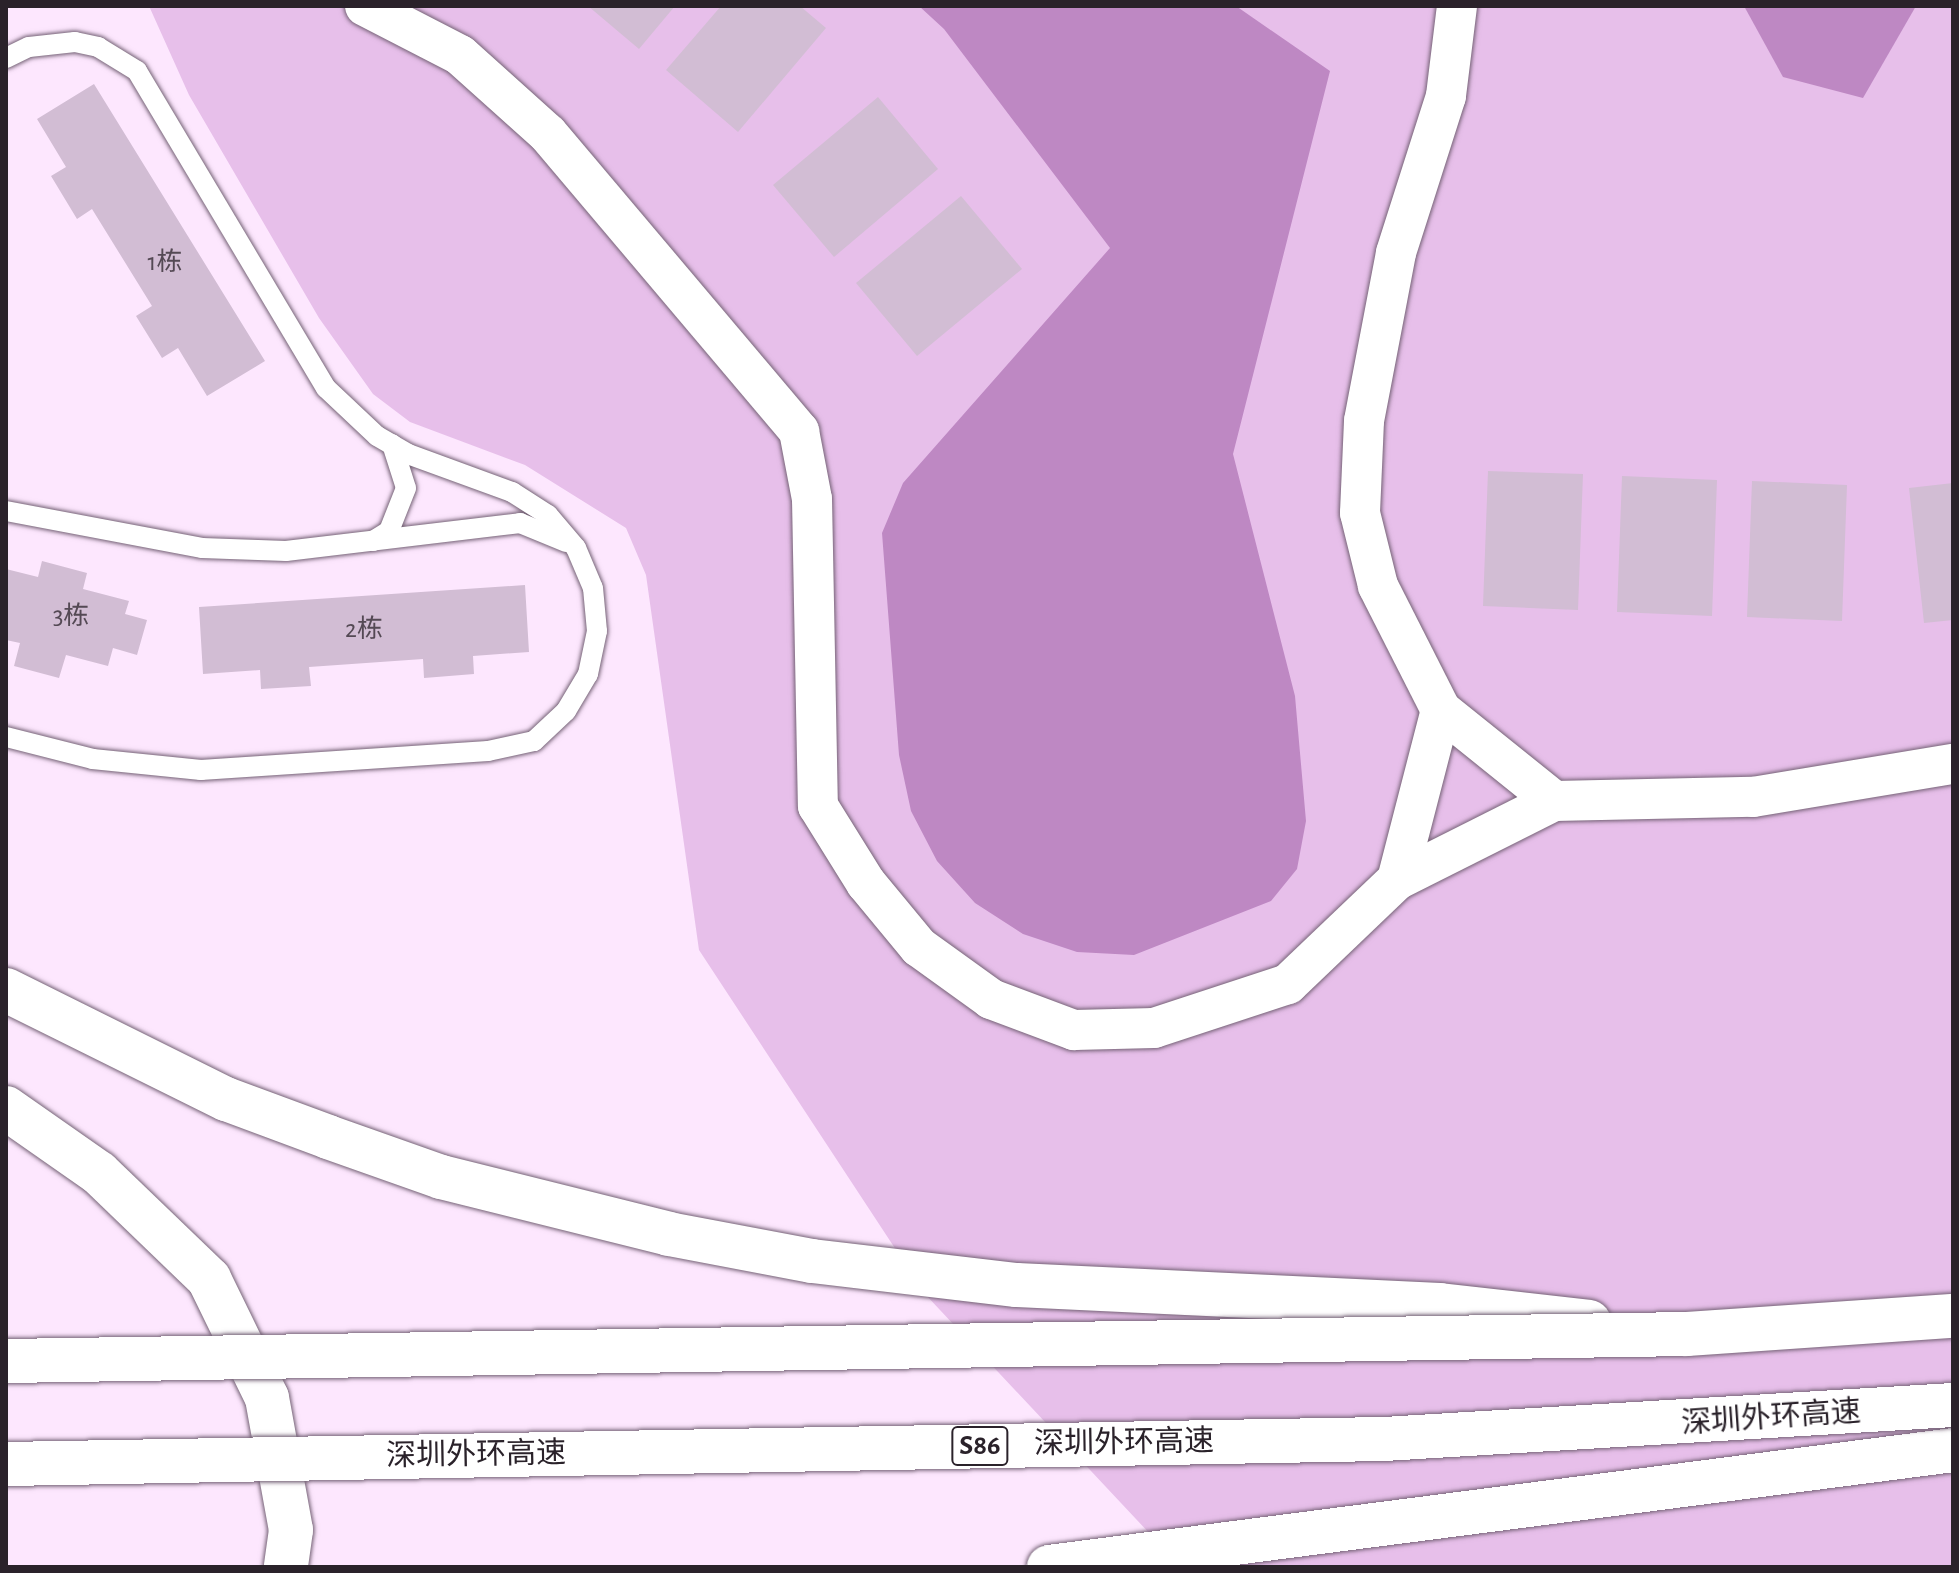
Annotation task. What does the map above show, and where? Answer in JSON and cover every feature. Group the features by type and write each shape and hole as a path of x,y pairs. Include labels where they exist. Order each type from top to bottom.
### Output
{"highway":[{"path":"6,990 226,1099 520,1200 812,1261 1017,1285 1440,1305 1687,1334"},
{"path":"6,1108 99,1173 209,1279 267,1398 291,1530 286,1567"},
{"path":"6,1361 1687,1334 1953,1316"},
{"name":"深圳外环高速","path":"6,1464 1384,1439 1953,1405"},
{"path":"1049,1567 1953,1450"}],"street":[{"path":"365,6 460,55 548,134 799,431 812,499 818,806 866,883 919,947 991,999 1074,1030 1154,1028 1288,984 1397,880 1554,801 1753,797 1953,764"},
{"path":"1457,6 1446,96 1396,253 1364,421 1360,513 1378,586 1441,710 1554,801"},
{"path":"1397,880 1441,710"}],"lane":[{"path":"6,58 29,47 75,42 98,47 137,71 308,362 348,412 392,444 512,492 548,515 576,548 593,588 597,631 588,674 566,711 534,741 488,751 201,770 93,759 6,737"},
{"path":"370,543 389,531 406,488 392,444"},
{"path":"6,511 202,548 286,551 520,523 576,548"}],"shaded area":[{"path":"149,6 1953,6 1953,1567 1181,1567 925,1294 699,950 646,575 626,528 525,465 410,422 373,394 319,318 189,95"},
{"path":"919,6 1236,6 1330,71 1233,454 1295,696 1306,821 1297,869 1271,901 1134,955 1077,952 1023,934 975,903 937,861 911,811 899,755 882,533 903,483 1110,248 944,29"},
{"path":"1744,6 1916,6 1863,98 1783,77"}],"building":[{"path":"588,6 675,6 639,49"},
{"path":"721,6 800,6 826,28 738,132 666,70"},
{"path":"94,84 265,361 207,396 178,348 162,358 136,316 152,306 92,209 77,219 51,176 66,167 37,119"},
{"path":"878,97 938,169 834,257 773,185"},
{"path":"961,196 1022,269 917,356 856,283"},
{"path":"1488,471 1583,474 1578,610 1483,606"},
{"path":"1622,476 1717,480 1712,616 1617,612"},
{"path":"1752,481 1847,485 1842,621 1747,617"},
{"path":"1953,483 1953,620 1924,623 1909,488"},
{"path":"42,561 87,573 83,589 129,601 125,614 147,620 137,655 113,648 108,666 66,655 59,678 14,666 20,643 6,640 6,569 38,577"},
{"path":"525,585 529,652 473,656 474,674 424,678 423,659 309,667 311,686 261,689 260,670 203,674 199,607"}]}
